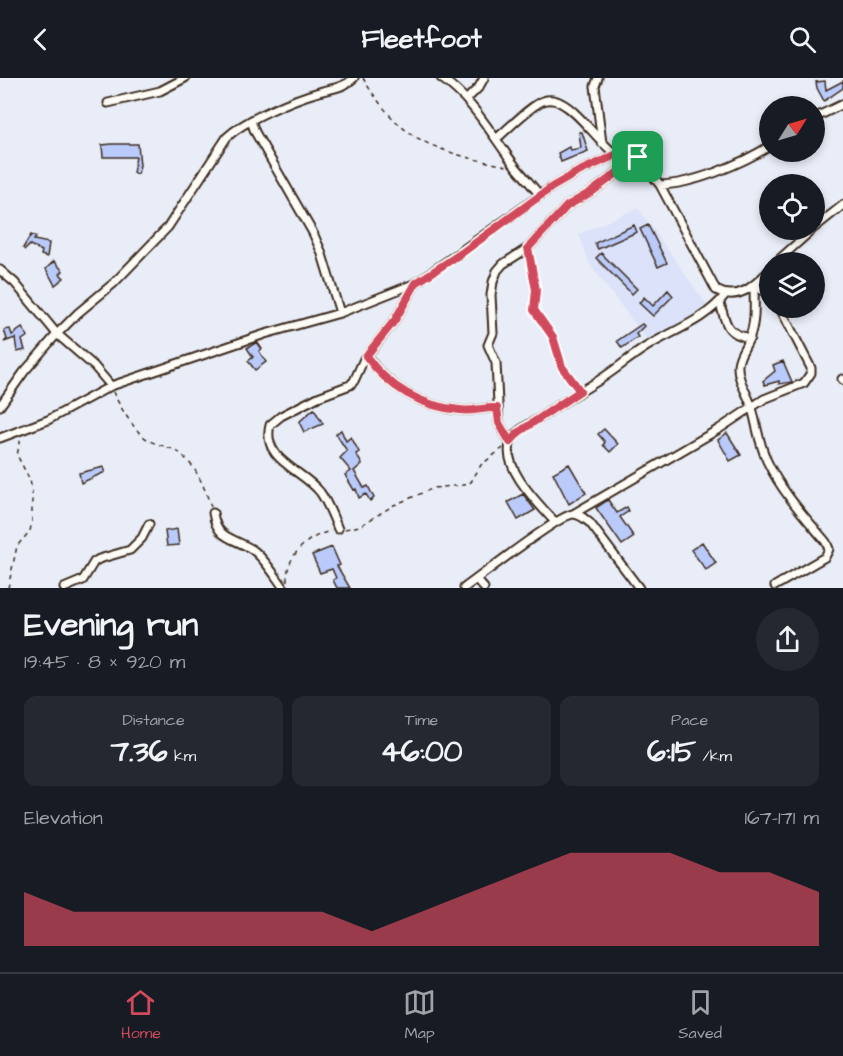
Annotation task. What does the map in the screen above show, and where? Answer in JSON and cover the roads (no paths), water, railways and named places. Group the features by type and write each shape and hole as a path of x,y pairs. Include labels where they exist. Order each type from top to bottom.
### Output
{"street":[{"path":"108,103 160,92 185,78"},
{"path":"0,406 24,372 57,334 114,283 168,227 227,137 237,127 301,98 336,89 354,78"},
{"path":"441,78 453,86 466,100 540,195"},
{"path":"466,100 479,87 484,78"},
{"path":"598,78 595,86 602,143"},
{"path":"496,139 542,102 552,100 569,108 615,154"},
{"path":"825,113 843,104"},
{"path":"251,121 255,132 313,233 321,251 340,313"},
{"path":"0,438 59,415 111,386 265,334 340,313 416,283 463,252 540,195 578,172 615,154 627,152 638,157 660,185 716,290 726,295 735,295 750,288 759,280"},
{"path":"660,185 677,185 759,153"},
{"path":"555,522 518,478 513,466 510,442 499,423 496,363 488,345 493,333 491,295 493,282 497,271 503,264 528,248 567,206 593,191 638,157"},
{"path":"825,219 843,205"},
{"path":"787,252 801,240"},
{"path":"0,270 15,283 57,334 94,366 111,386"},
{"path":"759,280 754,286 754,322 750,338 739,357 737,368 752,407 759,441 767,461 779,482 829,549 825,557 776,587 765,588"},
{"path":"338,530 329,507 319,491 277,457 272,449 268,432 274,420 318,397 350,385 358,377 366,356 395,320 416,283"},
{"path":"754,286 759,288"},
{"path":"510,442 519,432 580,391 593,385 640,351 688,325 720,303 726,295"},
{"path":"720,303 730,330 736,336 750,338"},
{"path":"464,588 555,522 573,514 719,429 772,395 799,386 808,379 811,368 785,318"},
{"path":"366,356 387,381 411,396 458,410 497,408"},
{"path":"213,513 217,530 258,555 286,588"},
{"path":"573,514 583,517 590,523 639,588"},
{"path":"64,588 83,580 94,562 99,559 130,550 141,538 149,524"},
{"path":"476,579 484,588"}]}
